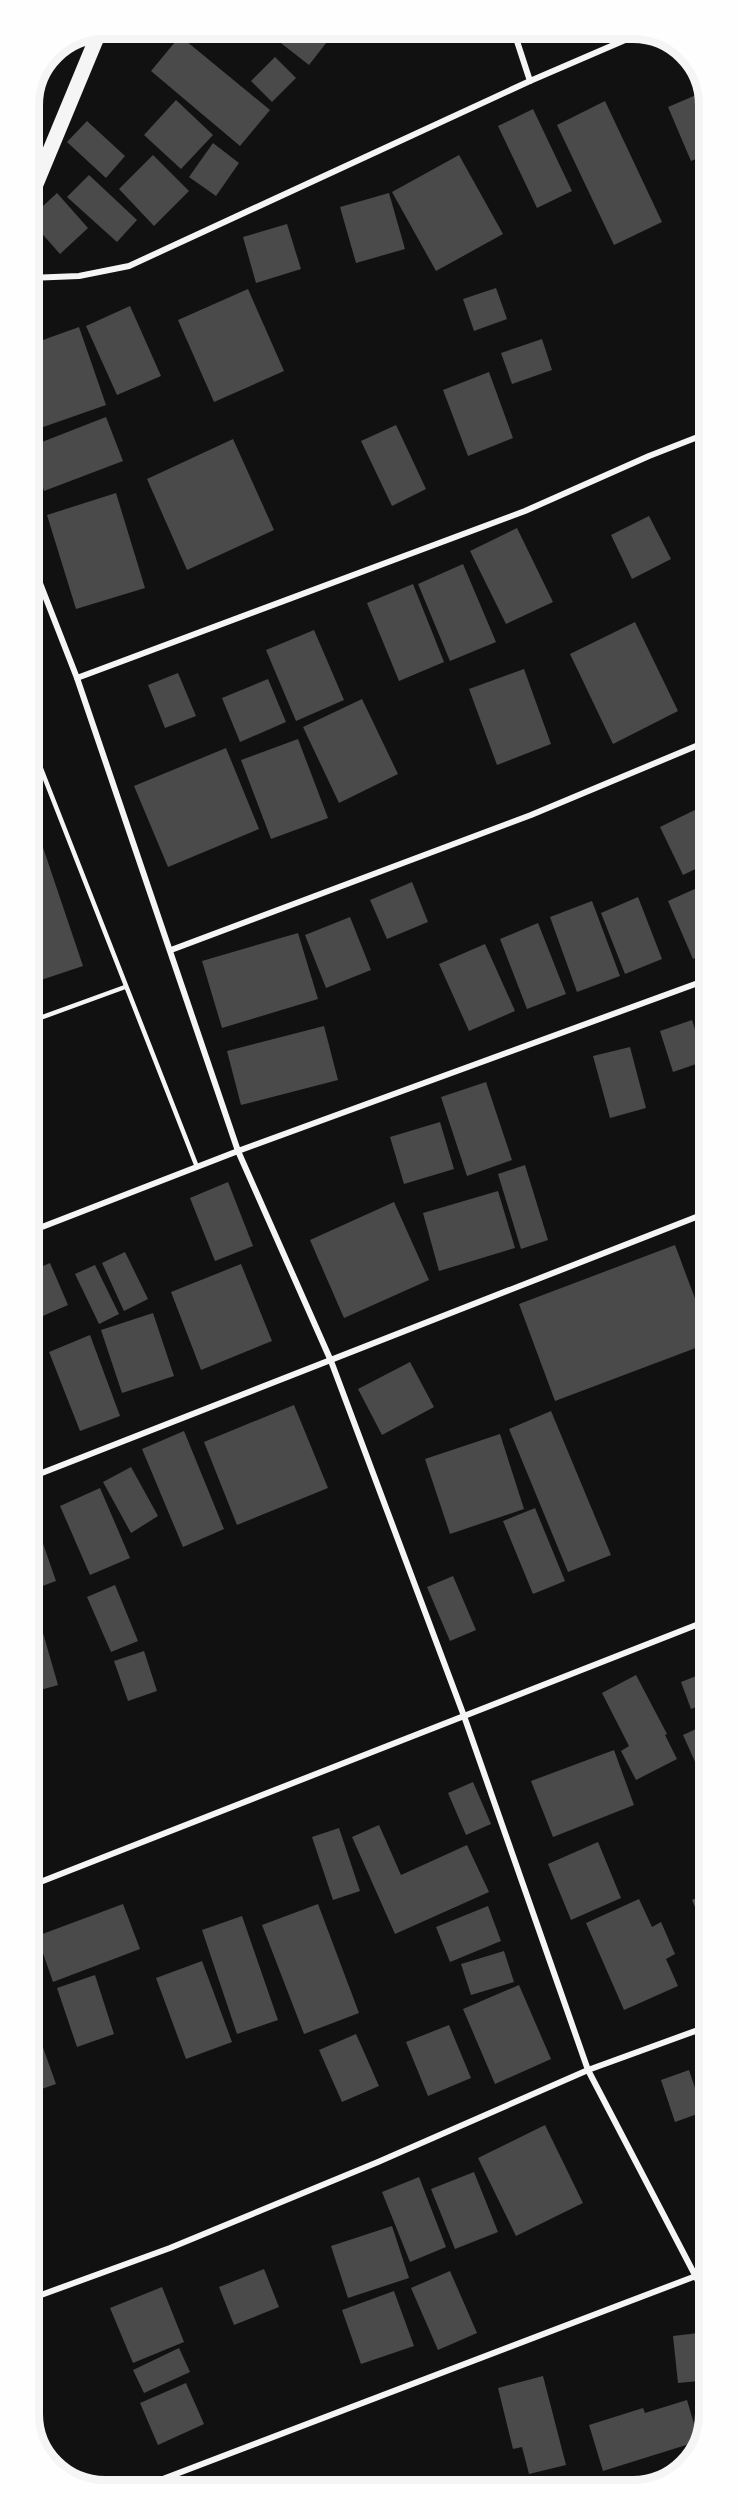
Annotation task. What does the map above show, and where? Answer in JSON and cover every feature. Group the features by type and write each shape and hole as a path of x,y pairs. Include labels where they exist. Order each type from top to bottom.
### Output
{"main road":[{"path":"39,175 96,40"}],"street":[{"path":"516,39 530,81"},
{"path":"39,278 79,276 129,266 530,81 627,39"},
{"path":"78,678 525,511 699,437"},
{"path":"39,580 78,678 238,1151 331,1361 464,1716 588,2070 699,2282"},
{"path":"171,950 531,814 699,745"},
{"path":"39,1228 238,1151 699,983"},
{"path":"39,1474 699,1216"},
{"path":"39,1882 699,1624"},
{"path":"39,2296 192,2239 378,2162 588,2070 699,2030"},
{"path":"160,2480 699,2275"}],"lane":[{"path":"39,764 197,1167"},
{"path":"39,1018 125,987"}],"building":[{"path":"178,39 184,39 270,110 240,146 151,71"},
{"path":"276,39 329,39 309,65"},
{"path":"275,57 296,78 272,102 251,81"},
{"path":"698,94 699,158 691,161 668,107"},
{"path":"176,100 213,135 181,169 144,135"},
{"path":"605,101 662,222 614,245 557,125"},
{"path":"533,109 572,191 537,208 498,126"},
{"path":"87,121 125,156 106,178 67,142"},
{"path":"213,143 239,163 216,196 189,177"},
{"path":"153,155 189,191 154,226 119,189"},
{"path":"459,155 503,234 436,271 392,192"},
{"path":"89,175 137,220 117,242 67,197"},
{"path":"57,193 88,228 60,254 39,230 39,210"},
{"path":"389,193 405,249 356,263 340,207"},
{"path":"287,224 301,269 256,283 243,237"},
{"path":"496,288 507,319 474,331 463,299"},
{"path":"248,289 284,371 214,402 178,320"},
{"path":"130,306 161,376 117,395 86,326"},
{"path":"79,327 106,405 39,428 39,341"},
{"path":"542,339 552,370 512,384 501,353"},
{"path":"489,372 513,438 468,456 443,390"},
{"path":"106,417 123,461 44,491 39,476 39,443"},
{"path":"396,425 426,489 392,506 361,441"},
{"path":"233,439 274,530 187,570 147,479"},
{"path":"116,493 145,588 76,609 47,515"},
{"path":"649,516 671,559 632,579 611,535"},
{"path":"517,528 553,602 506,624 470,551"},
{"path":"463,564 496,642 450,661 418,584"},
{"path":"413,584 444,662 399,681 367,603"},
{"path":"635,622 678,711 613,744 570,654"},
{"path":"314,630 344,700 296,721 266,650"},
{"path":"524,669 551,744 497,765 469,689"},
{"path":"178,673 196,716 165,728 148,685"},
{"path":"268,679 286,722 240,742 222,698"},
{"path":"362,699 398,774 339,803 303,727"},
{"path":"298,739 328,818 271,839 241,760"},
{"path":"226,748 259,829 168,867 134,786"},
{"path":"699,808 699,867 683,875 660,827"},
{"path":"39,836 83,966 39,981"},
{"path":"412,882 428,922 387,939 370,900"},
{"path":"699,887 699,956 693,959 668,901"},
{"path":"638,897 662,959 625,974 601,913"},
{"path":"592,901 620,976 577,992 550,917"},
{"path":"350,917 371,970 326,988 305,935"},
{"path":"538,923 566,994 527,1009 500,939"},
{"path":"298,933 318,999 222,1028 202,961"},
{"path":"485,944 515,1011 469,1031 439,964"},
{"path":"692,1020 699,1042 699,1063 673,1072 660,1031"},
{"path":"324,1026 338,1080 241,1105 227,1051"},
{"path":"630,1047 646,1108 610,1118 593,1056"},
{"path":"486,1082 512,1160 467,1176 441,1097"},
{"path":"440,1122 454,1169 404,1184 390,1137"},
{"path":"525,1165 548,1240 521,1249 498,1174"},
{"path":"228,1182 253,1246 215,1261 190,1198"},
{"path":"498,1191 515,1248 439,1271 423,1213"},
{"path":"394,1202 429,1280 344,1318 310,1240"},
{"path":"675,1245 699,1309 699,1347 555,1401 519,1304"},
{"path":"125,1252 148,1299 124,1311 102,1263"},
{"path":"50,1263 68,1305 39,1318 39,1268"},
{"path":"241,1264 272,1341 201,1370 171,1292"},
{"path":"95,1265 119,1314 99,1324 75,1274"},
{"path":"153,1313 174,1376 122,1393 101,1330"},
{"path":"90,1335 120,1416 80,1431 49,1352"},
{"path":"410,1362 434,1407 382,1435 358,1389"},
{"path":"294,1405 328,1488 237,1525 204,1442"},
{"path":"551,1411 611,1555 568,1572 509,1429"},
{"path":"184,1431 224,1529 183,1547 142,1449"},
{"path":"500,1434 524,1509 450,1534 425,1459"},
{"path":"131,1467 158,1516 131,1533 103,1482"},
{"path":"100,1488 130,1558 90,1575 60,1506"},
{"path":"535,1508 565,1581 533,1594 503,1521"},
{"path":"39,1532 56,1581 39,1587"},
{"path":"453,1576 476,1630 450,1641 427,1587"},
{"path":"115,1585 138,1641 111,1652 87,1597"},
{"path":"41,1626 58,1685 39,1690 39,1627"},
{"path":"144,1651 157,1691 128,1701 114,1661"},
{"path":"636,1675 667,1734 665,1735 677,1759 636,1780 621,1751 629,1746 602,1693"},
{"path":"699,1675 699,1706 691,1709 681,1682"},
{"path":"699,1728 699,1771 683,1735"},
{"path":"614,1750 634,1805 553,1837 531,1781"},
{"path":"473,1782 491,1824 466,1835 448,1793"},
{"path":"379,1825 401,1875 467,1845 489,1892 395,1934 352,1837"},
{"path":"339,1828 360,1891 333,1900 312,1837"},
{"path":"598,1842 621,1898 571,1920 548,1864"},
{"path":"699,1897 699,1916 692,1900"},
{"path":"639,1899 652,1927 661,1922 675,1954 666,1959 678,1986 624,2010 586,1923"},
{"path":"123,1904 140,1949 53,1982 39,1942 39,1935"},
{"path":"318,1904 359,2013 304,2034 262,1925"},
{"path":"488,1906 501,1941 450,1962 436,1927"},
{"path":"242,1916 278,2020 237,2034 202,1930"},
{"path":"504,1951 514,1982 471,1995 461,1964"},
{"path":"202,1961 232,2042 186,2059 156,1978"},
{"path":"95,1975 114,2034 77,2047 57,1988"},
{"path":"519,1985 551,2059 495,2084 463,2009"},
{"path":"449,2025 471,2078 428,2096 406,2042"},
{"path":"356,2034 379,2086 342,2102 319,2050"},
{"path":"39,2036 56,2084 39,2090"},
{"path":"689,2070 699,2100 699,2113 675,2122 661,2080"},
{"path":"545,2125 583,2203 516,2236 478,2158"},
{"path":"474,2172 498,2232 455,2249 431,2189"},
{"path":"419,2177 446,2247 410,2262 382,2192"},
{"path":"392,2226 409,2278 348,2298 331,2246"},
{"path":"264,2269 279,2307 234,2325 219,2287"},
{"path":"450,2271 477,2333 438,2350 411,2288"},
{"path":"162,2287 184,2342 133,2363 110,2308"},
{"path":"394,2291 414,2346 361,2364 342,2310"},
{"path":"699,2333 699,2381 678,2383 673,2336"},
{"path":"179,2348 190,2372 144,2393 133,2370"},
{"path":"543,2376 566,2465 529,2474 522,2447 513,2449 498,2388"},
{"path":"186,2383 204,2424 158,2445 140,2403"},
{"path":"687,2400 696,2431 692,2443 603,2471 589,2425 643,2408 645,2413"}]}
